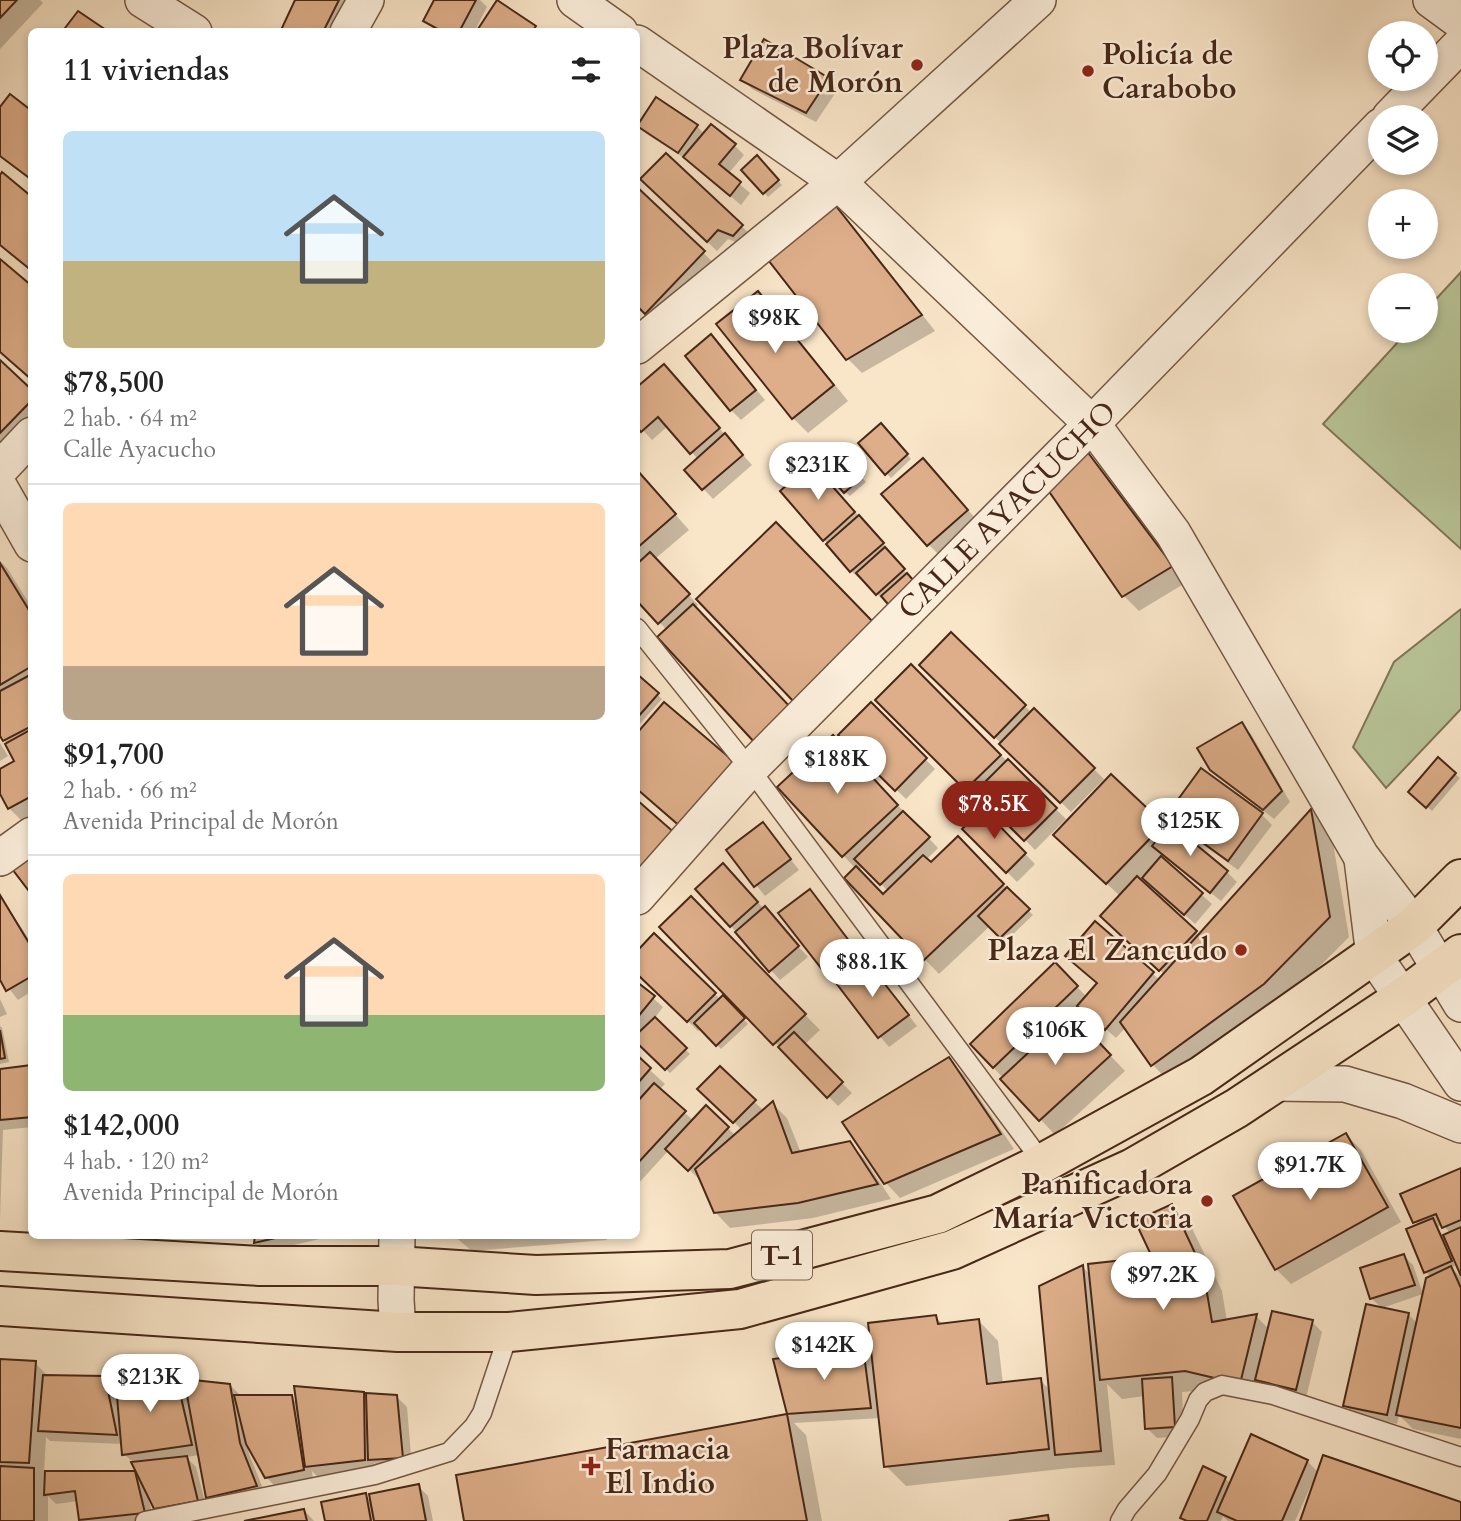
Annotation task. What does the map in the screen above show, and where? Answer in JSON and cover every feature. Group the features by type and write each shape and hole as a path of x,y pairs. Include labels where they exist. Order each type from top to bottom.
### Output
{"main road":[{"name":"T-1","path":"0,1251 260,1266 396,1251 536,1275 730,1269 938,1214 1043,1163 1201,1076 1414,926 1461,879"},
{"name":"T-1","path":"0,1306 398,1332 509,1332 740,1309 952,1250 1133,1168 1237,1108 1404,997 1451,962"}],"street":[{"path":"143,0 188,28"},
{"path":"350,28 366,0"},
{"path":"575,0 614,28"},
{"path":"640,344 838,182 1038,0"},
{"path":"1431,0 1461,22"},
{"path":"1402,105 1461,44"},
{"path":"640,45 838,182 1092,424 1173,533 1361,856 1414,926 1451,962 1461,1004"},
{"name":"CALLE AYACUCHO","path":"640,894 750,769 1368,140"},
{"path":"0,469 28,439"},
{"path":"0,488 28,537"},
{"path":"0,858 28,838"},
{"path":"1361,856 1374,956 1461,1083"},
{"path":"1274,1083 1345,1084 1403,1101 1461,1125"},
{"path":"396,1251 398,1332"}],"lane":[{"path":"640,632 750,769 1043,1163"},
{"path":"145,1521 375,1475 449,1452 474,1426 482,1413 509,1332"},
{"path":"1120,1521 1157,1474 1190,1419 1198,1400 1205,1392 1222,1385 1273,1395 1461,1457"}],"green space":[{"path":"1461,272 1461,549 1323,424 1397,343 1438,343 1438,297"},
{"path":"1461,609 1461,709 1386,788 1353,747 1394,662"}],"building":[{"path":"0,0 17,0 0,18"},
{"path":"295,0 339,0 325,28 282,28"},
{"path":"434,0 476,0 461,28 436,28 423,21"},
{"path":"497,0 536,26 535,28 479,28"},
{"path":"78,11 103,28 65,28"},
{"path":"764,39 829,78 806,113 740,80"},
{"path":"10,94 28,108 28,177 0,156 0,107"},
{"path":"656,97 698,125 678,153 640,128 640,121"},
{"path":"711,124 736,144 719,164 741,182 730,196 683,157"},
{"path":"666,153 743,225 733,236 718,230 707,242 640,179"},
{"path":"757,155 779,180 763,194 741,170"},
{"path":"2,172 28,194 28,268 0,245"},
{"path":"640,190 705,251 645,314 640,309"},
{"path":"832,201 922,315 846,360 769,261"},
{"path":"0,259 28,283 28,376 0,352"},
{"path":"758,291 834,385 792,419 716,324"},
{"path":"711,334 756,390 730,411 685,356"},
{"path":"0,360 28,386 28,404 0,433"},
{"path":"664,364 720,428 690,454 658,417 641,432 640,384"},
{"path":"881,423 908,454 885,475 858,443"},
{"path":"725,433 743,455 702,490 684,470"},
{"path":"839,449 863,476 844,493 820,466"},
{"path":"1086,450 1173,566 1122,597 1048,490"},
{"path":"923,458 968,510 927,546 881,494"},
{"path":"812,463 855,512 823,541 780,491"},
{"path":"640,473 676,514 640,545"},
{"path":"859,515 884,543 850,572 826,544"},
{"path":"776,522 875,624 794,702 696,599"},
{"path":"885,547 905,569 876,595 856,573"},
{"path":"650,552 690,594 658,624 640,604 640,561"},
{"path":"0,563 28,608 28,668 0,685"},
{"path":"907,573 919,587 893,610 881,596"},
{"path":"693,604 793,710 756,744 657,637"},
{"path":"951,632 1026,705 994,738 919,665"},
{"path":"911,664 1001,755 965,790 875,700"},
{"path":"28,676 28,728 3,741 0,736 0,691"},
{"path":"640,677 659,693 640,715"},
{"path":"664,702 737,764 682,828 640,792 640,730"},
{"path":"871,702 927,758 895,791 838,735"},
{"path":"1034,708 1095,768 1060,803 999,744"},
{"path":"1242,722 1282,791 1263,810 1210,770 1197,748"},
{"path":"28,731 28,798 8,809 0,794 0,769 14,761 5,744"},
{"path":"833,735 898,805 842,857 777,787"},
{"path":"1438,757 1456,773 1426,808 1408,792"},
{"path":"1008,759 1057,808 1024,841 975,792"},
{"path":"1201,768 1263,813 1228,861 1166,816"},
{"path":"1111,774 1164,824 1106,884 1053,835"},
{"path":"640,803 677,835 640,877"},
{"path":"983,809 1026,853 1006,873 962,829"},
{"name":"Plaza El Zancudo","path":"1311,809 1330,917 1264,984 1151,1066 1120,1022"},
{"path":"903,811 930,837 880,885 854,859"},
{"path":"763,822 791,859 754,887 726,850"},
{"path":"1170,823 1228,871 1210,893 1152,846"},
{"path":"958,836 1004,884 923,961 844,878 856,866 883,894 923,855 931,862"},
{"path":"28,846 28,890 6,861"},
{"path":"1161,856 1203,893 1184,915 1142,878"},
{"path":"723,863 758,902 730,927 695,889"},
{"path":"1137,876 1197,931 1159,971 1100,916"},
{"path":"1007,887 1030,909 1000,938 978,916"},
{"path":"810,889 859,954 828,977 778,913"},
{"path":"0,895 28,941 28,978 6,991 0,980"},
{"path":"691,896 806,1014 773,1045 659,927"},
{"path":"765,906 799,946 769,972 735,932"},
{"path":"1095,921 1154,972 1105,1030 1077,1006 1097,983 1065,956"},
{"path":"654,933 716,993 687,1022 640,977 640,948"},
{"path":"866,960 909,1015 878,1038 836,983"},
{"path":"1055,962 1078,986 993,1068 970,1044"},
{"path":"640,984 655,996 640,1014"},
{"path":"723,995 745,1018 716,1046 694,1023"},
{"path":"1071,1013 1111,1055 1039,1121 1000,1079"},
{"path":"655,1017 687,1048 665,1070 640,1046 640,1031"},
{"path":"0,1030 5,1058 0,1059"},
{"path":"794,1032 843,1082 827,1098 778,1047"},
{"path":"949,1057 1001,1134 884,1184 842,1122"},
{"path":"640,1058 651,1068 640,1081"},
{"path":"28,1066 28,1117 0,1120 0,1069"},
{"path":"720,1066 756,1100 733,1123 697,1089"},
{"path":"654,1083 686,1111 640,1161 640,1099"},
{"path":"773,1101 792,1153 850,1141 878,1184 798,1203 714,1213 695,1169"},
{"path":"706,1105 729,1127 688,1171 665,1149"},
{"path":"1346,1133 1388,1207 1275,1270 1233,1196"},
{"path":"1461,1168 1461,1220 1442,1228 1436,1214 1413,1223 1400,1194"},
{"path":"1172,1204 1203,1270 1212,1322 1257,1314 1240,1384 1185,1371 1100,1380 1088,1264 1152,1257 1135,1221"},
{"path":"1433,1218 1452,1261 1424,1273 1406,1229"},
{"path":"1461,1227 1461,1276 1443,1235"},
{"path":"255,1239 271,1239 254,1243"},
{"path":"1404,1254 1415,1285 1370,1299 1360,1268"},
{"path":"1083,1265 1101,1451 1055,1455 1039,1286"},
{"path":"1451,1266 1461,1288 1461,1428 1396,1415 1426,1278"},
{"path":"1366,1304 1409,1313 1387,1415 1343,1406"},
{"path":"1272,1311 1313,1320 1296,1390 1255,1380"},
{"path":"936,1315 938,1324 979,1319 987,1384 1041,1378 1049,1449 884,1467 868,1323"},
{"path":"863,1347 871,1408 787,1414 773,1359"},
{"path":"0,1359 36,1361 29,1463 0,1462"},
{"path":"115,1373 177,1380 192,1445 122,1455"},
{"path":"43,1375 105,1376 117,1435 38,1431"},
{"path":"1172,1377 1175,1427 1145,1429 1142,1379"},
{"path":"184,1379 230,1384 240,1443 257,1486 206,1498"},
{"path":"294,1386 364,1392 365,1460 305,1467"},
{"path":"366,1393 397,1395 403,1458 368,1460"},
{"path":"234,1395 292,1395 304,1470 265,1478 246,1444"},
{"path":"787,1414 807,1521 464,1521 456,1475"},
{"path":"1251,1434 1308,1460 1282,1521 1237,1521 1217,1512"},
{"path":"1323,1455 1461,1502 1461,1521 1300,1521"},
{"path":"187,1456 198,1501 154,1509 131,1462"},
{"path":"0,1466 34,1468 34,1521 0,1521"},
{"path":"1203,1466 1226,1477 1207,1521 1187,1521 1180,1518"},
{"path":"45,1471 135,1471 145,1513 79,1520 75,1491 44,1495"},
{"path":"419,1484 426,1521 374,1521 369,1494"},
{"path":"366,1493 371,1521 325,1521 321,1502"},
{"path":"304,1509 307,1521 244,1521"},
{"path":"1048,1515 1049,1521 1009,1521"}],"place":[{"name":"Plaza Bolívar de Morón","path":"917,65"},
{"name":"Policía de Carabobo","path":"1088,71"},
{"name":"Plaza El Zancudo","path":"1241,950"},
{"name":"Panificadora María Victoria","path":"1207,1201"},
{"name":"Farmacia El Indio","path":"591,1466"}]}
